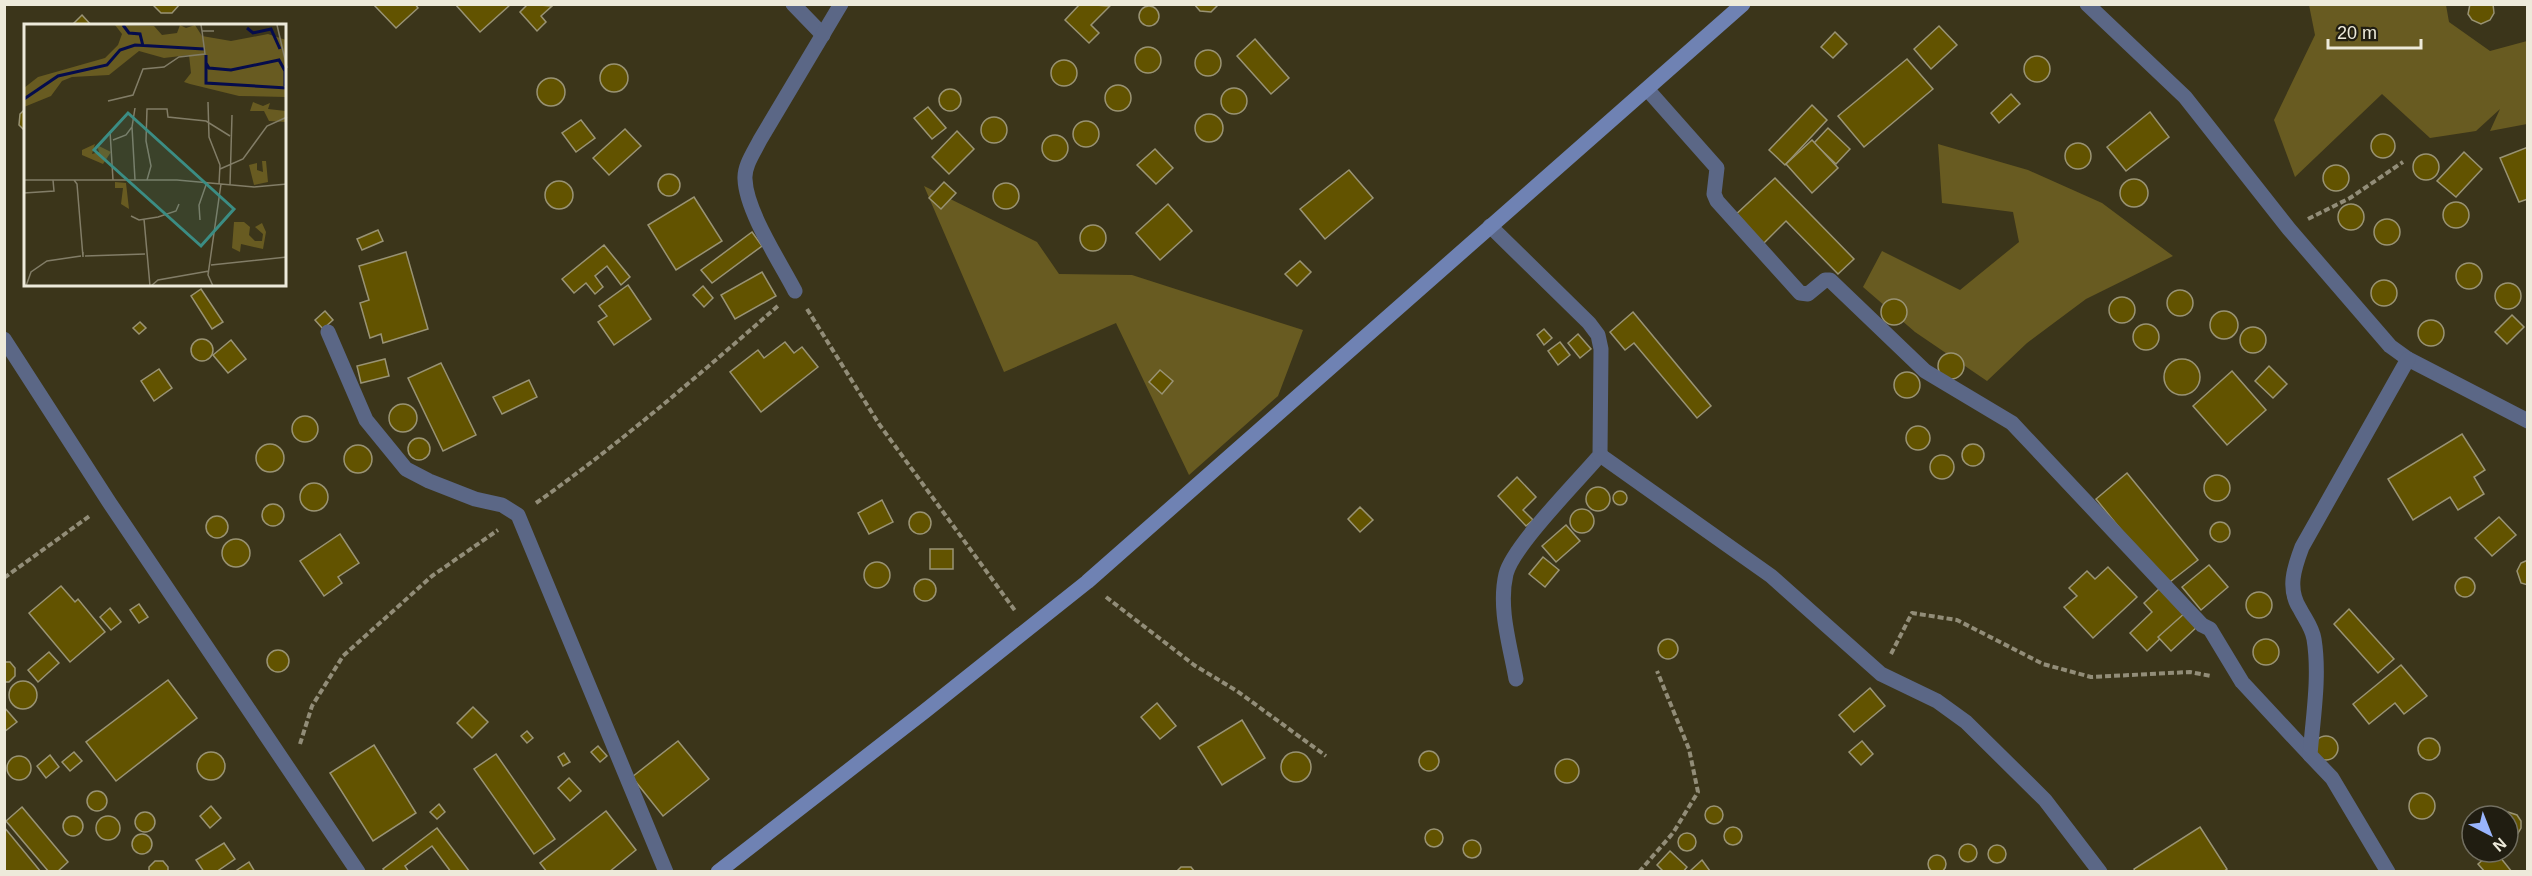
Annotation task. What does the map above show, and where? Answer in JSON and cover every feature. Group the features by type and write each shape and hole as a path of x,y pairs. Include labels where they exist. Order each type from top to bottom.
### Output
{"street":[{"path":"793,4 823,35"},
{"path":"795,291 750,204 744,178 748,162 760,140 841,4"},
{"path":"718,872 1086,582 1743,4"},
{"path":"2087,4 2185,97 2289,229 2390,346 2408,359 2528,421"},
{"path":"1647,89 1717,168 1714,194 1717,201 1800,293 1808,294 1825,280 1830,280 1925,371 2012,423 2202,625 2210,629 2242,682 2332,778 2388,872"},
{"path":"1490,226 1589,323 1598,335 1601,349 1600,455 1534,530 1506,573 1504,615 1516,678"},
{"path":"328,332 366,420 406,469 429,481 476,499 502,505 518,515 666,872"},
{"path":"4,339 109,502 357,872"},
{"path":"2310,755 2315,682 2314,639 2310,626 2298,607 2293,588 2292,571 2302,547 2408,359"},
{"path":"1600,455 1771,576 1881,674 1937,701 1966,722 2045,800 2100,872"}],"path":[{"path":"2289,229 2350,198 2403,162"},
{"path":"291,773 312,706 343,656 432,576 570,479 734,345 795,291 879,424 1028,629"},
{"path":"4,578 109,502"},
{"path":"1086,582 1194,665 1237,691 1326,756"},
{"path":"1881,674 1912,613 1957,620 2043,664 2091,676 2190,672 2242,682"},
{"path":"1639,872 1673,833 1698,792 1689,749 1657,671"}],"shaded area":[{"path":"2309,5 2446,5 2449,22 2490,51 2527,41 2527,124 2490,131 2500,109 2476,131 2430,138 2382,94 2295,177 2274,120 2315,35"},
{"path":"1938,144 2028,170 2102,203 2173,256 2086,299 2027,343 1987,381 1915,332 1863,287 1882,251 1960,290 2019,242 2013,212 1942,203"},
{"path":"924,186 1037,242 1059,274 1132,275 1303,330 1278,396 1189,475 1116,323 1004,372"}],"building":[{"path":"180,4 172,13 161,13 153,5"},
{"path":"373,4 415,4 418,8 396,28"},
{"path":"455,4 511,4 480,32"},
{"path":"528,4 552,6 541,16 546,22 537,31 520,12"},
{"path":"1080,4 1110,6 1091,25 1099,33 1089,43 1065,20"},
{"path":"1194,4 1219,4 1211,12 1200,11"},
{"path":"2470,4 2493,4 2494,13 2490,20 2481,24 2472,20 2468,14"},
{"path":"1149,6 1156,9 1159,16 1156,23 1149,26 1142,23 1139,16 1142,9"},
{"path":"82,15 90,24 73,24"},
{"path":"1939,26 1957,45 1931,69 1914,49"},
{"path":"1835,32 1847,44 1833,58 1821,47"},
{"path":"1255,39 1289,78 1271,94 1237,56"},
{"path":"1148,47 1157,51 1161,60 1157,69 1148,73 1139,69 1135,60 1139,51"},
{"path":"1208,50 1217,54 1221,63 1217,72 1208,76 1199,72 1195,63 1199,54"},
{"path":"2037,56 2046,60 2050,69 2046,78 2037,82 2028,78 2024,69 2028,60"},
{"path":"1907,59 1933,89 1864,147 1838,116"},
{"path":"1064,60 1073,64 1077,73 1073,82 1064,86 1055,82 1051,73 1055,64"},
{"path":"614,64 624,68 628,78 624,88 614,92 604,88 600,78 604,68"},
{"path":"551,78 561,82 565,92 561,102 551,106 541,102 537,92 541,82"},
{"path":"1118,85 1127,89 1131,98 1127,107 1118,111 1109,107 1105,98 1109,89"},
{"path":"1234,88 1243,92 1247,101 1243,110 1234,114 1225,110 1221,101 1225,92"},
{"path":"950,89 958,92 961,100 958,108 950,111 942,108 939,100 942,92"},
{"path":"2011,94 2020,104 1999,123 1991,113"},
{"path":"1812,105 1827,120 1785,165 1769,150"},
{"path":"928,107 946,128 932,139 914,118"},
{"path":"24,110 24,130 19,125 20,114"},
{"path":"2150,112 2169,137 2126,171 2107,147"},
{"path":"1209,114 1219,118 1223,128 1219,138 1209,142 1199,138 1195,128 1199,118"},
{"path":"994,117 1003,121 1007,130 1003,139 994,143 985,139 981,130 985,121"},
{"path":"581,120 595,138 576,152 562,133"},
{"path":"1086,121 1095,125 1099,134 1095,143 1086,147 1077,143 1073,134 1077,125"},
{"path":"1828,128 1850,149 1836,164 1814,143"},
{"path":"625,129 641,146 609,175 593,158"},
{"path":"957,131 974,149 949,174 932,157"},
{"path":"2383,134 2388,135 2394,141 2394,151 2388,157 2383,158 2378,157 2372,151 2371,146 2372,141 2378,135"},
{"path":"1055,135 1064,139 1068,148 1064,157 1055,161 1046,157 1042,148 1046,139"},
{"path":"1812,140 1838,168 1812,193 1786,164"},
{"path":"2078,143 2087,147 2091,156 2087,165 2078,169 2069,165 2065,156 2069,147"},
{"path":"2528,147 2528,199 2519,202 2500,158"},
{"path":"1155,149 1173,168 1156,184 1137,165"},
{"path":"2464,152 2482,169 2456,197 2437,181"},
{"path":"2426,154 2435,158 2439,167 2435,176 2426,180 2417,176 2413,167 2417,158"},
{"path":"2336,165 2345,169 2349,178 2345,187 2336,191 2327,187 2323,178 2327,169"},
{"path":"1349,170 1373,198 1325,239 1300,209"},
{"path":"669,174 677,177 680,185 677,193 669,196 661,193 658,185 661,177"},
{"path":"1775,178 1854,259 1838,274 1786,221 1761,246 1733,217"},
{"path":"2134,179 2144,183 2148,193 2144,203 2134,207 2124,203 2120,193 2124,183"},
{"path":"559,181 569,185 573,195 569,205 559,209 549,205 545,195 549,185"},
{"path":"944,182 956,193 941,209 929,198"},
{"path":"1006,183 1015,187 1019,196 1015,205 1006,209 997,205 993,196 997,187"},
{"path":"694,197 722,241 676,270 648,225"},
{"path":"2456,202 2465,206 2469,215 2465,224 2456,228 2447,224 2443,215 2447,206"},
{"path":"1168,204 1192,231 1160,260 1136,233"},
{"path":"2351,204 2360,208 2364,217 2360,226 2351,230 2342,226 2338,217 2342,208"},
{"path":"2387,219 2396,223 2400,232 2396,241 2387,245 2378,241 2374,232 2378,223"},
{"path":"1093,225 1102,229 1106,238 1102,247 1093,251 1084,247 1080,238 1084,229"},
{"path":"378,230 383,241 362,250 357,239"},
{"path":"752,232 762,246 712,283 701,270"},
{"path":"604,245 630,277 621,285 607,266 595,276 603,287 595,294 586,283 574,293 562,279"},
{"path":"406,252 428,329 383,343 381,334 370,338 360,303 369,300 359,266"},
{"path":"1300,261 1311,272 1297,286 1285,274"},
{"path":"2469,263 2478,267 2482,276 2478,285 2469,289 2460,285 2456,276 2460,267"},
{"path":"762,272 776,296 735,319 721,295"},
{"path":"2384,280 2393,284 2397,293 2393,302 2384,306 2375,302 2371,293 2375,284"},
{"path":"2508,283 2517,287 2521,296 2517,305 2508,309 2499,305 2495,296 2499,287"},
{"path":"628,285 651,319 614,345 598,322 607,316 599,306"},
{"path":"703,286 713,298 704,307 693,295"},
{"path":"201,289 223,322 212,329 191,296"},
{"path":"2180,290 2189,294 2193,303 2189,312 2180,316 2171,312 2167,303 2171,294"},
{"path":"2122,297 2131,301 2135,310 2131,319 2122,323 2113,319 2109,310 2113,301"},
{"path":"1894,299 1903,303 1907,312 1903,321 1894,325 1885,321 1881,312 1885,303"},
{"path":"325,311 333,320 323,329 315,320"},
{"path":"2224,311 2234,315 2238,325 2234,335 2224,339 2214,335 2210,325 2214,315"},
{"path":"1633,312 1711,406 1697,418 1634,343 1625,350 1610,332"},
{"path":"2512,315 2524,327 2507,344 2495,332"},
{"path":"2431,320 2440,324 2444,333 2440,342 2431,346 2422,342 2418,333 2422,324"},
{"path":"140,322 146,328 139,334 133,328"},
{"path":"2146,324 2155,328 2159,337 2155,346 2146,350 2137,346 2133,337 2137,328"},
{"path":"2253,327 2262,331 2266,340 2262,349 2253,353 2244,349 2240,340 2244,331"},
{"path":"1544,329 1552,338 1544,345 1537,335"},
{"path":"1578,334 1591,349 1580,358 1568,343"},
{"path":"202,339 210,342 213,350 210,358 202,361 194,358 191,350 194,342"},
{"path":"231,340 246,359 228,373 213,355"},
{"path":"785,342 794,353 802,347 818,367 761,412 730,372 758,350 764,358"},
{"path":"1560,342 1570,355 1558,365 1548,351"},
{"path":"1951,353 1960,357 1964,366 1960,375 1951,379 1942,375 1938,366 1942,357"},
{"path":"385,359 389,376 361,383 357,366"},
{"path":"2182,359 2195,364 2200,377 2195,390 2182,395 2169,390 2164,377 2169,364"},
{"path":"441,363 476,435 443,451 408,378"},
{"path":"2269,366 2287,384 2273,398 2255,381"},
{"path":"159,369 172,388 154,401 141,381"},
{"path":"1160,370 1173,381 1162,394 1149,382"},
{"path":"2232,371 2266,410 2227,445 2193,406"},
{"path":"1907,372 1916,376 1920,385 1916,394 1907,398 1898,394 1894,385 1898,376"},
{"path":"529,380 537,397 502,414 493,397"},
{"path":"403,404 413,408 417,418 413,428 403,432 393,428 389,418 393,408"},
{"path":"305,416 315,419 318,429 315,439 305,442 295,439 292,429 295,419"},
{"path":"1918,426 1923,427 1929,433 1929,443 1923,449 1918,450 1913,449 1907,443 1906,438 1907,433 1913,427"},
{"path":"2462,434 2485,470 2474,477 2484,494 2458,510 2450,497 2413,520 2388,479"},
{"path":"419,438 427,441 430,449 427,457 419,460 411,457 408,449 411,441"},
{"path":"270,444 280,448 284,458 280,468 270,472 260,468 256,458 260,448"},
{"path":"1973,444 1981,447 1984,455 1981,463 1973,466 1965,463 1962,455 1965,447"},
{"path":"358,445 368,449 372,459 368,469 358,473 348,469 344,459 348,449"},
{"path":"1942,455 1947,456 1953,462 1953,472 1947,478 1942,479 1937,478 1931,472 1930,467 1931,462 1937,456"},
{"path":"2127,473 2198,560 2166,585 2096,499"},
{"path":"2217,475 2226,479 2230,488 2226,497 2217,501 2208,497 2204,488 2208,479"},
{"path":"1517,477 1536,497 1523,510 1533,520 1526,526 1498,496"},
{"path":"314,483 324,487 328,497 324,507 314,511 304,507 300,497 304,487"},
{"path":"1598,487 1603,488 1609,494 1609,504 1603,510 1598,511 1593,510 1587,504 1586,499 1587,494 1593,488"},
{"path":"1617,491 1623,491 1627,498 1623,505 1617,505 1613,501 1613,495"},
{"path":"882,500 893,522 869,534 858,513"},
{"path":"273,504 281,507 284,515 281,523 273,526 265,523 262,515 265,507"},
{"path":"1360,507 1373,520 1360,532 1348,519"},
{"path":"1582,509 1587,510 1593,516 1593,526 1587,532 1582,533 1577,532 1571,526 1570,521 1571,516 1577,510"},
{"path":"920,512 930,519 931,523 924,533 920,534 910,527 909,523 916,513"},
{"path":"217,516 225,519 228,527 225,535 217,538 209,535 206,527 209,519"},
{"path":"2499,517 2516,535 2492,556 2475,538"},
{"path":"2216,522 2224,522 2230,528 2230,536 2224,542 2216,542 2210,536 2210,528"},
{"path":"1566,525 1580,541 1556,562 1542,546"},
{"path":"340,534 359,563 338,577 342,583 324,596 300,561"},
{"path":"236,539 246,543 250,553 246,563 236,567 226,563 222,553 226,543"},
{"path":"930,549 953,549 953,569 930,569"},
{"path":"1543,557 1559,570 1545,587 1529,574"},
{"path":"2528,560 2528,585 2521,583 2517,571 2521,563"},
{"path":"877,562 886,566 890,575 886,584 877,588 868,584 864,575 868,566"},
{"path":"2209,565 2228,587 2201,610 2182,587"},
{"path":"2108,567 2137,597 2093,638 2064,607 2077,596 2069,588 2087,571 2095,579"},
{"path":"2461,577 2469,577 2475,583 2475,591 2469,597 2461,597 2455,591 2455,583"},
{"path":"925,579 933,582 936,590 933,598 925,601 917,598 914,590 917,582"},
{"path":"61,586 75,602 78,599 105,632 70,662 29,613"},
{"path":"2160,588 2185,615 2147,651 2130,633 2152,612 2144,603"},
{"path":"2259,592 2268,596 2272,605 2268,614 2259,618 2250,614 2246,605 2250,596"},
{"path":"139,604 148,617 139,623 130,610"},
{"path":"110,608 121,622 111,630 100,617"},
{"path":"2349,609 2394,659 2378,673 2334,624"},
{"path":"2186,612 2198,626 2171,651 2158,637"},
{"path":"1668,639 1675,642 1678,649 1675,656 1668,659 1661,656 1658,649 1661,642"},
{"path":"2266,639 2275,643 2279,652 2275,661 2266,665 2257,661 2253,652 2257,643"},
{"path":"278,650 286,653 289,661 286,669 278,672 270,669 267,661 270,653"},
{"path":"49,652 59,663 38,682 28,670"},
{"path":"4,662 10,662 15,668 15,676 9,682 4,682"},
{"path":"2401,665 2427,696 2404,714 2395,703 2369,724 2353,704"},
{"path":"168,680 197,718 116,781 86,742"},
{"path":"23,681 33,685 37,695 33,705 23,709 13,705 9,695 13,685"},
{"path":"1870,688 1885,706 1854,732 1839,715"},
{"path":"1157,703 1176,726 1160,739 1141,717"},
{"path":"4,707 17,722 4,732"},
{"path":"473,707 488,722 472,738 457,723"},
{"path":"1242,720 1265,758 1222,785 1198,747"},
{"path":"527,731 533,738 527,743 521,736"},
{"path":"2326,736 2335,739 2338,748 2335,757 2326,760 2317,757 2314,748 2317,739"},
{"path":"2429,738 2437,741 2440,749 2437,757 2429,760 2421,757 2418,749 2421,741"},
{"path":"678,741 709,779 663,816 632,777"},
{"path":"1862,741 1873,754 1861,765 1849,752"},
{"path":"374,745 416,813 373,841 330,773"},
{"path":"598,746 607,756 600,762 591,752"},
{"path":"1429,751 1436,754 1439,761 1436,768 1429,771 1422,768 1419,761 1422,754"},
{"path":"74,752 82,761 70,771 62,762"},
{"path":"211,752 221,756 225,766 221,776 211,780 201,776 197,766 201,756"},
{"path":"1296,752 1307,756 1311,767 1307,778 1296,782 1285,778 1281,767 1285,756"},
{"path":"564,753 570,762 563,766 558,757"},
{"path":"496,754 555,839 534,854 474,769"},
{"path":"50,755 59,767 46,778 37,766"},
{"path":"19,756 28,759 31,768 28,777 19,780 10,777 7,768 10,759"},
{"path":"1567,759 1572,760 1578,766 1578,776 1572,782 1567,783 1562,782 1556,776 1555,771 1556,766 1562,760"},
{"path":"569,778 581,791 570,801 558,788"},
{"path":"97,791 104,794 107,801 104,808 97,811 90,808 87,801 90,794"},
{"path":"2422,793 2431,797 2435,806 2431,815 2422,819 2413,815 2409,806 2413,797"},
{"path":"439,804 445,812 437,819 430,812"},
{"path":"211,806 221,818 210,828 200,816"},
{"path":"1714,806 1720,809 1723,815 1720,821 1714,824 1708,821 1705,815 1708,809"},
{"path":"22,807 68,862 57,872 49,872 6,821"},
{"path":"606,811 636,850 609,872 547,872 540,863"},
{"path":"145,812 152,815 155,822 152,829 145,832 138,829 135,822 138,815"},
{"path":"73,816 80,819 83,826 80,833 73,836 66,833 63,826 66,819"},
{"path":"108,816 117,819 120,828 117,837 108,840 99,837 96,828 99,819"},
{"path":"4,827 41,872 4,872"},
{"path":"1733,827 1739,830 1742,836 1739,842 1733,845 1727,842 1724,836 1727,830"},
{"path":"2200,827 2227,869 2223,872 2135,872 2134,869"},
{"path":"437,828 470,872 451,872 432,846 405,866 409,872 385,872 383,869"},
{"path":"1434,829 1440,832 1443,838 1440,844 1434,847 1428,844 1425,838 1428,832"},
{"path":"1687,833 1693,836 1696,842 1693,848 1687,851 1681,848 1678,842 1681,836"},
{"path":"142,834 149,837 152,844 149,851 142,854 135,851 132,844 135,837"},
{"path":"1472,840 1478,843 1481,849 1478,855 1472,858 1466,855 1463,849 1466,843"},
{"path":"224,843 235,859 216,872 204,872 196,860"},
{"path":"1968,844 1974,847 1977,853 1974,859 1968,862 1962,859 1959,853 1962,847"},
{"path":"1993,845 2001,845 2006,850 2004,861 1993,863 1988,858 1988,850"},
{"path":"1670,851 1687,867 1683,872 1664,872 1657,865"},
{"path":"1937,855 1943,858 1946,864 1943,870 1937,873 1931,870 1928,864 1931,858"},
{"path":"1702,860 1710,871 1689,872"},
{"path":"155,861 163,861 168,867 168,872 149,872 149,867"},
{"path":"249,862 255,872 234,872"},
{"path":"2478,864 2506,864 2512,872 2485,872"},
{"path":"1181,867 1191,867 1195,872 1176,872"}]}
